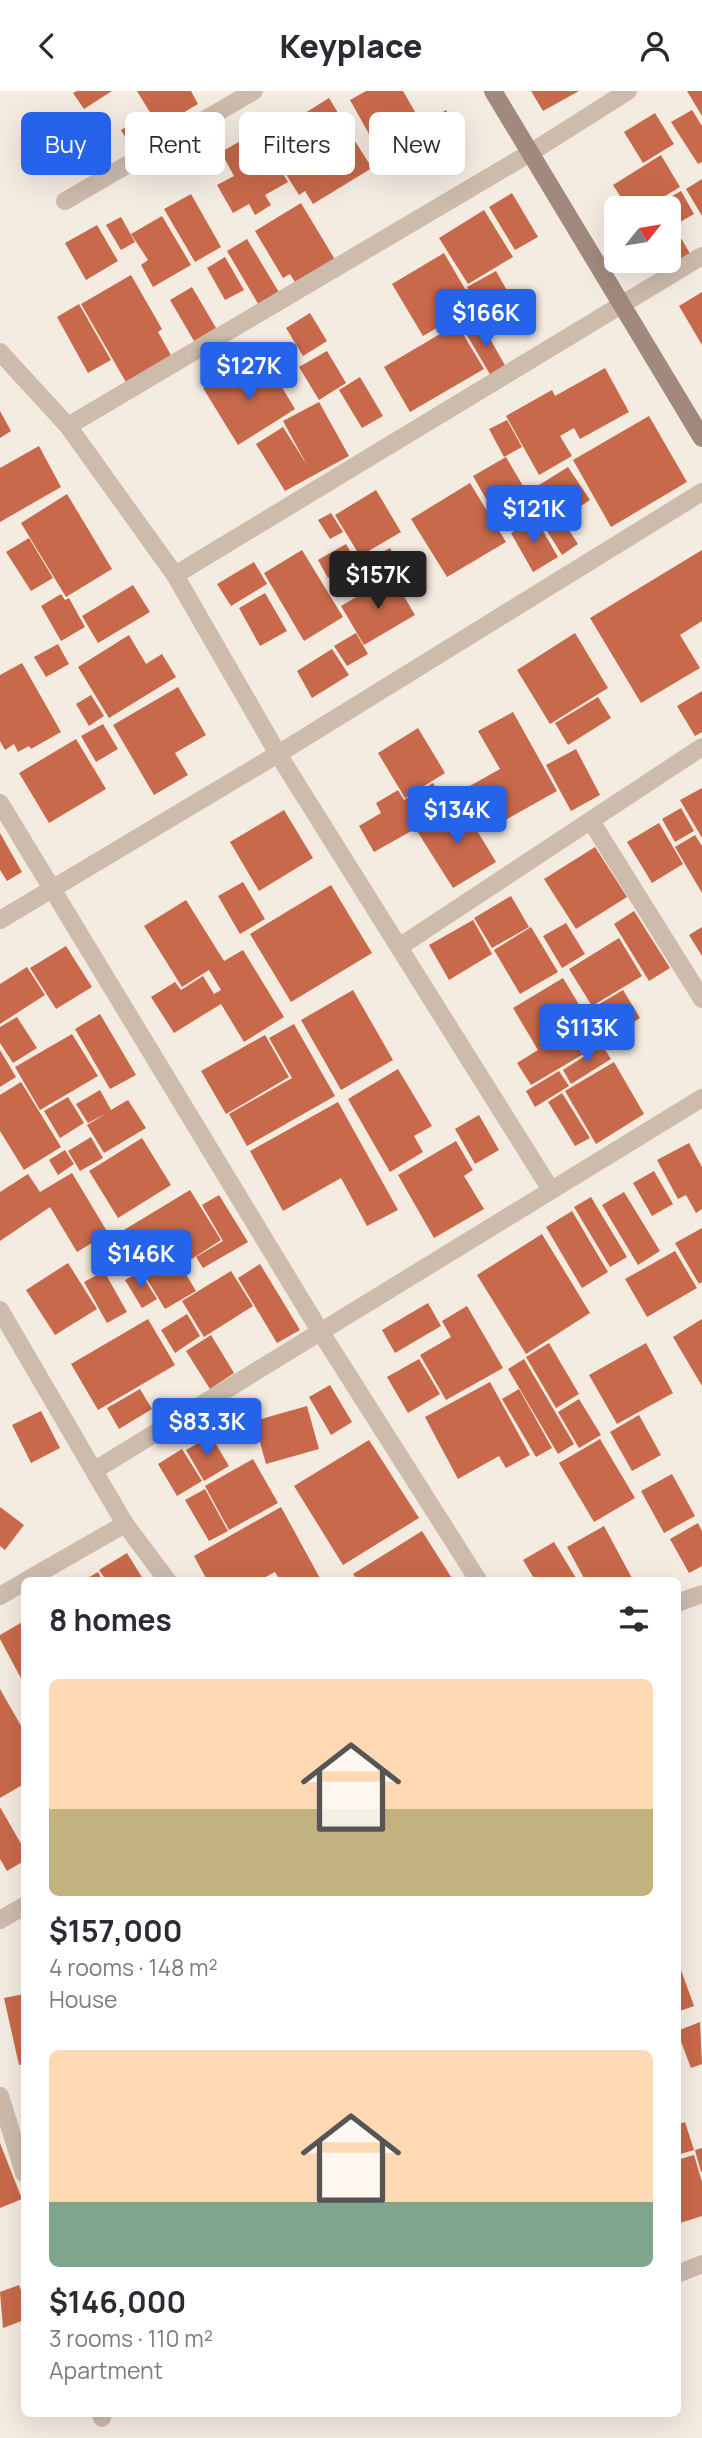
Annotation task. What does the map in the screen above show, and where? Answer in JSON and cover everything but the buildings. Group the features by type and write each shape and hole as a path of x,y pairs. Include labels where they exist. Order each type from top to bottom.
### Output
{"street":[{"path":"65,201 254,91"},
{"path":"493,91 702,439"},
{"path":"68,426 530,153 628,91"},
{"path":"175,575 702,256"},
{"path":"0,352 68,426 175,575 278,754 551,1190"},
{"path":"0,921 278,754 702,492"},
{"path":"399,947 702,747"},
{"path":"0,803 320,1331 476,1577"},
{"path":"591,821 702,999"},
{"path":"95,1470 702,1098"},
{"path":"0,1310 125,1524 165,1577"},
{"path":"33,1577 125,1524"},
{"path":"0,1596 21,1584"},
{"path":"681,1602 702,1594"},
{"path":"0,1920 21,1908"},
{"path":"0,2096 21,2163"},
{"path":"681,2272 702,2264"}]}
